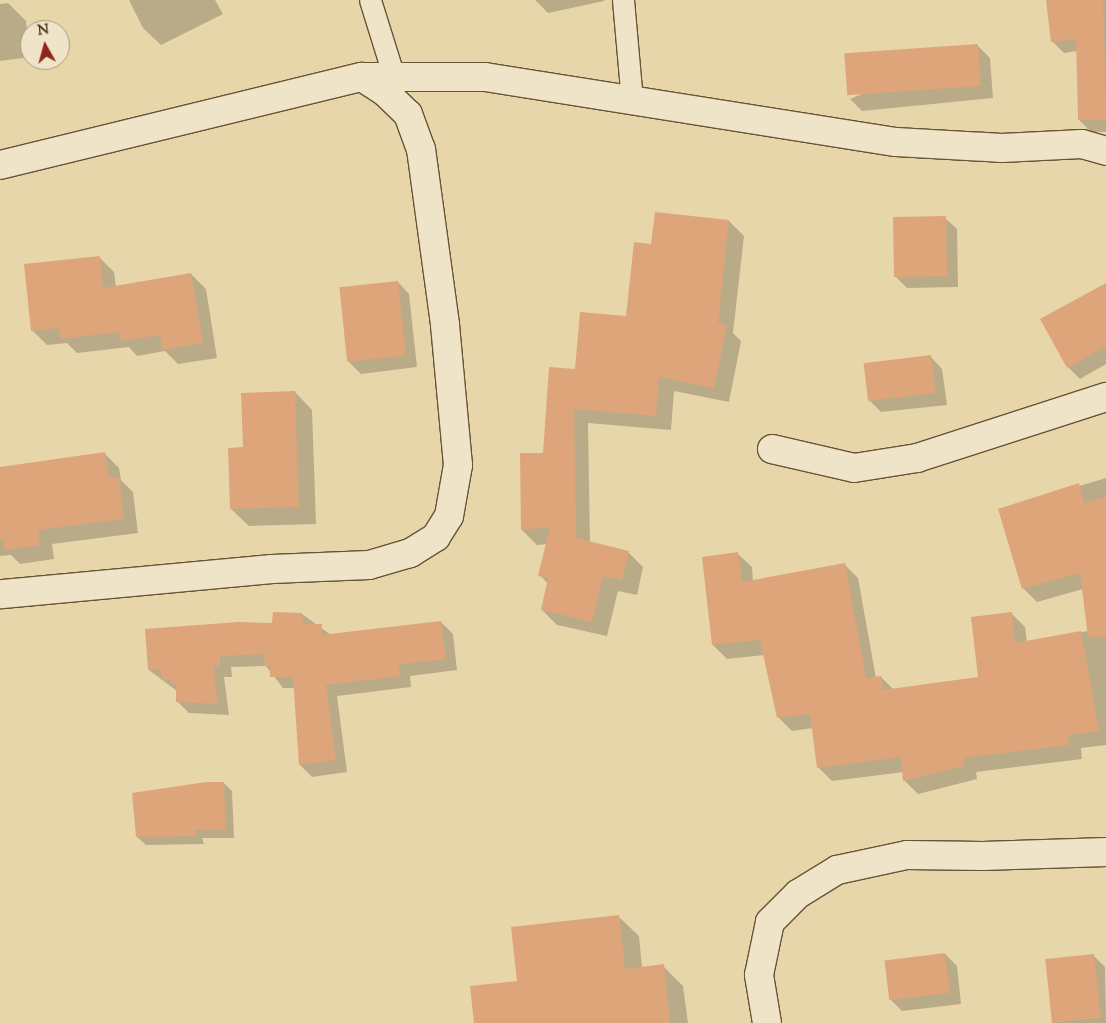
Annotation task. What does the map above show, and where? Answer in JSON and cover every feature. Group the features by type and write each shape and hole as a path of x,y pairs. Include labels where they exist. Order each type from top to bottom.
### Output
{"street":[{"path":"0,165 362,77 485,76 896,142 1002,148 1082,144 1106,151"},
{"path":"0,594 272,569 368,565 410,553 436,537 449,516 458,465 445,324 421,149 408,114 385,92 362,77"},
{"path":"772,449 854,468 863,467 917,458 1106,397"},
{"path":"767,1023 759,975 770,922 798,894 837,870 907,855 983,856 1106,852"}],"lane":[{"path":"370,0 394,77"},
{"path":"623,0 632,100"}],"building":[{"path":"1046,0 1103,0 1106,120 1078,120 1076,39 1051,42"},
{"path":"978,44 981,86 847,95 844,53"},
{"path":"655,212 729,220 718,323 727,325 714,388 659,377 656,416 574,409 576,538 629,551 622,580 603,576 592,622 541,610 548,578 538,576 550,527 521,530 520,453 543,453 549,367 575,369 580,312 626,316 634,242 651,244"},
{"path":"946,216 947,276 894,277 893,217"},
{"path":"100,256 103,288 191,273 203,343 162,350 160,335 121,341 119,332 61,339 59,328 31,331 24,264"},
{"path":"398,281 406,356 347,362 339,287"},
{"path":"1106,283 1106,346 1067,368 1040,319"},
{"path":"931,355 936,393 868,401 864,363"},
{"path":"295,391 299,507 230,509 228,448 243,447 241,393"},
{"path":"105,452 109,478 119,476 124,519 38,530 40,545 4,550 3,540 0,540 0,467"},
{"path":"1079,483 1084,503 1106,497 1106,636 1088,637 1080,573 1022,589 998,509"},
{"path":"738,552 742,582 845,563 866,678 881,676 883,690 978,677 971,617 1012,612 1015,643 1081,631 1099,731 1068,735 1069,745 963,758 964,766 903,781 901,757 817,768 810,714 777,718 760,640 712,645 702,557"},
{"path":"273,612 302,613 303,624 322,624 321,635 441,621 446,659 399,664 400,676 326,685 336,760 299,765 293,677 270,677 270,666 265,666 264,654 220,656 220,666 213,666 218,704 176,702 176,684 171,684 171,680 161,680 161,669 148,670 145,629 238,622 272,623"},
{"path":"206,782 224,782 226,830 195,830 196,836 136,837 132,793"},
{"path":"619,915 625,969 664,964 670,1023 474,1023 470,986 517,981 511,927"},
{"path":"945,953 950,993 889,1000 884,960"},
{"path":"1094,954 1101,1018 1052,1023 1045,959"}]}
